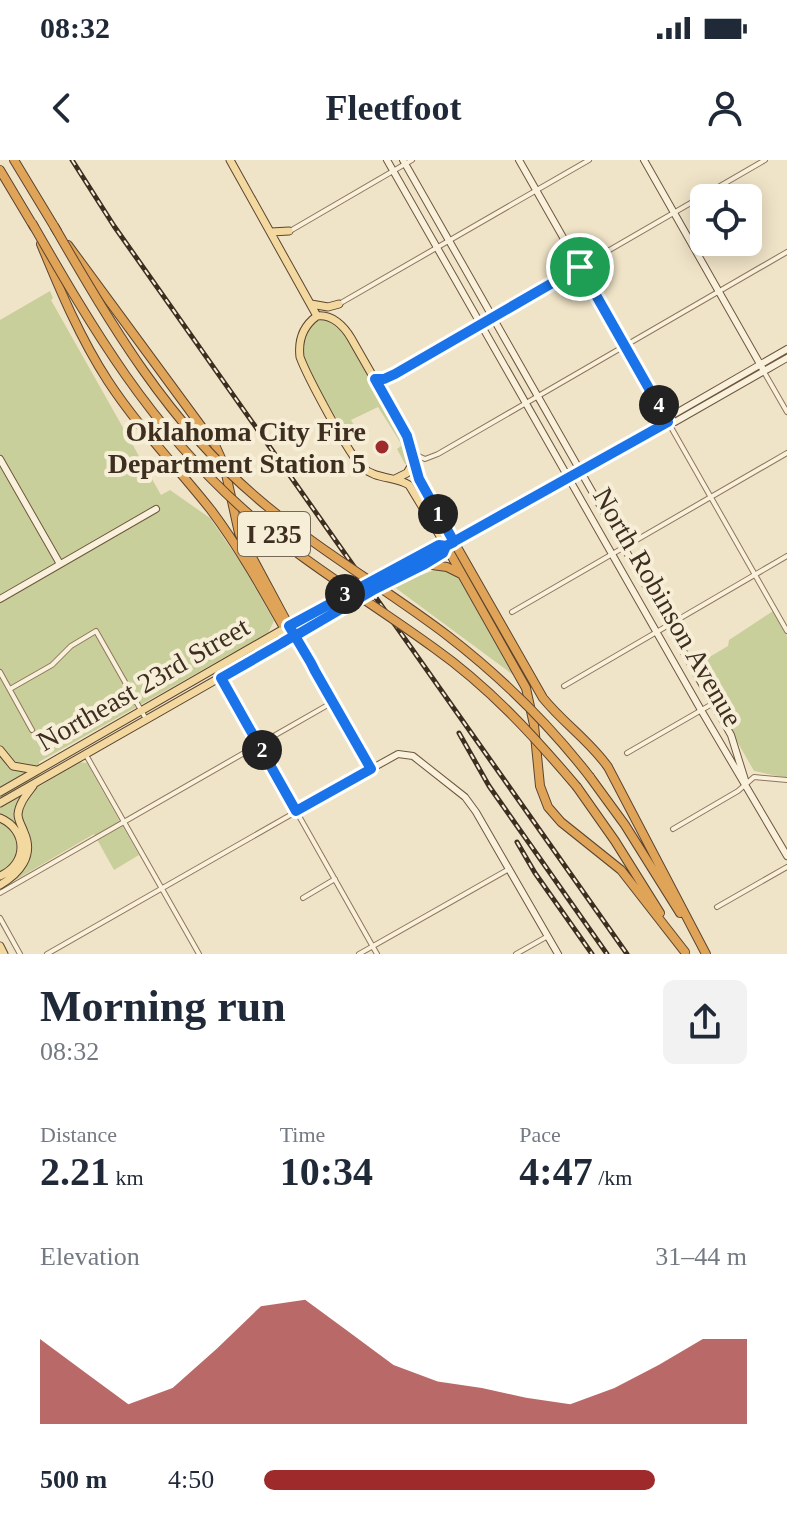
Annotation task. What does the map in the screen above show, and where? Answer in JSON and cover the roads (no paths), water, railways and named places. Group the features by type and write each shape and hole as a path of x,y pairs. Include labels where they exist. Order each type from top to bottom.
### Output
{"highway":[{"name":"I 235","path":"14,160 136,364 187,428 254,496 296,530 446,635 535,713 590,777 625,825 706,954"},
{"name":"I 235","path":"0,170 119,369 170,436 246,512 465,672 519,721 577,787 607,828 685,953"},
{"path":"32,223 60,289 101,370 135,419 190,484 243,557 282,624 289,626"},
{"path":"54,226 220,454 239,533 289,626"},
{"path":"450,544 461,574 529,696 540,786 548,807 561,822 621,870 685,953"},
{"path":"450,544 543,698 588,742 608,767 706,954"},
{"path":"425,564 447,567 461,574"}],"main road":[{"path":"230,160 317,316"},
{"path":"271,232 289,231"},
{"path":"311,304 328,307 339,304"},
{"path":"317,316 329,317 346,330 375,379 407,436 413,463 450,544 415,492 402,481 371,474 357,461 303,364 299,344 305,326 317,316"},
{"path":"375,379 395,374"},
{"path":"395,479 407,473 413,463"},
{"name":"Northeast 23rd Street","path":"0,803 375,589 425,564 443,553 450,544"},
{"name":"Northeast 23rd Street","path":"0,792 384,573 439,545 450,544"},
{"path":"289,626 295,636"},
{"path":"0,750 13,766 38,770"},
{"path":"0,885 19,871 26,858 27,839 18,814 21,803 34,784"},
{"path":"0,818 14,827 22,847 16,865 0,876"},
{"path":"0,946 4,954"}],"street":[{"name":"North Robinson Avenue","path":"387,160 787,856"},
{"path":"519,160 787,631"},
{"path":"339,304 589,160"},
{"path":"644,160 787,412"},
{"path":"395,374 765,160"},
{"name":"North Robinson Avenue","path":"407,161 449,241 712,703 737,749 746,783"},
{"path":"289,231 407,161"},
{"path":"412,452 424,459 438,454 787,252"},
{"path":"762,368 787,349"},
{"path":"450,544 668,422 671,416 787,358"},
{"path":"512,612 787,453"},
{"path":"0,459 60,564"},
{"path":"0,599 156,509"},
{"path":"564,686 787,556"},
{"path":"10,689 52,665 71,646 96,631 146,720"},
{"path":"295,636 371,769"},
{"path":"0,672 32,730"},
{"path":"221,678 377,954"},
{"path":"0,893 333,702"},
{"path":"627,753 712,703"},
{"path":"47,954 402,754 422,762 469,801 558,954"},
{"path":"86,755 199,954"},
{"path":"673,829 758,776 787,780"},
{"path":"717,907 787,867"},
{"path":"359,954 509,869"},
{"path":"303,898 335,879"},
{"path":"0,918 20,954"},
{"path":"516,954 548,936"}],"railway":[{"path":"72,160 114,226 627,954"},
{"path":"459,733 489,786 607,954"},
{"path":"517,842 592,954"}],"place":[{"name":"Oklahoma City Fire Department Station 5","path":"382,447"}]}
